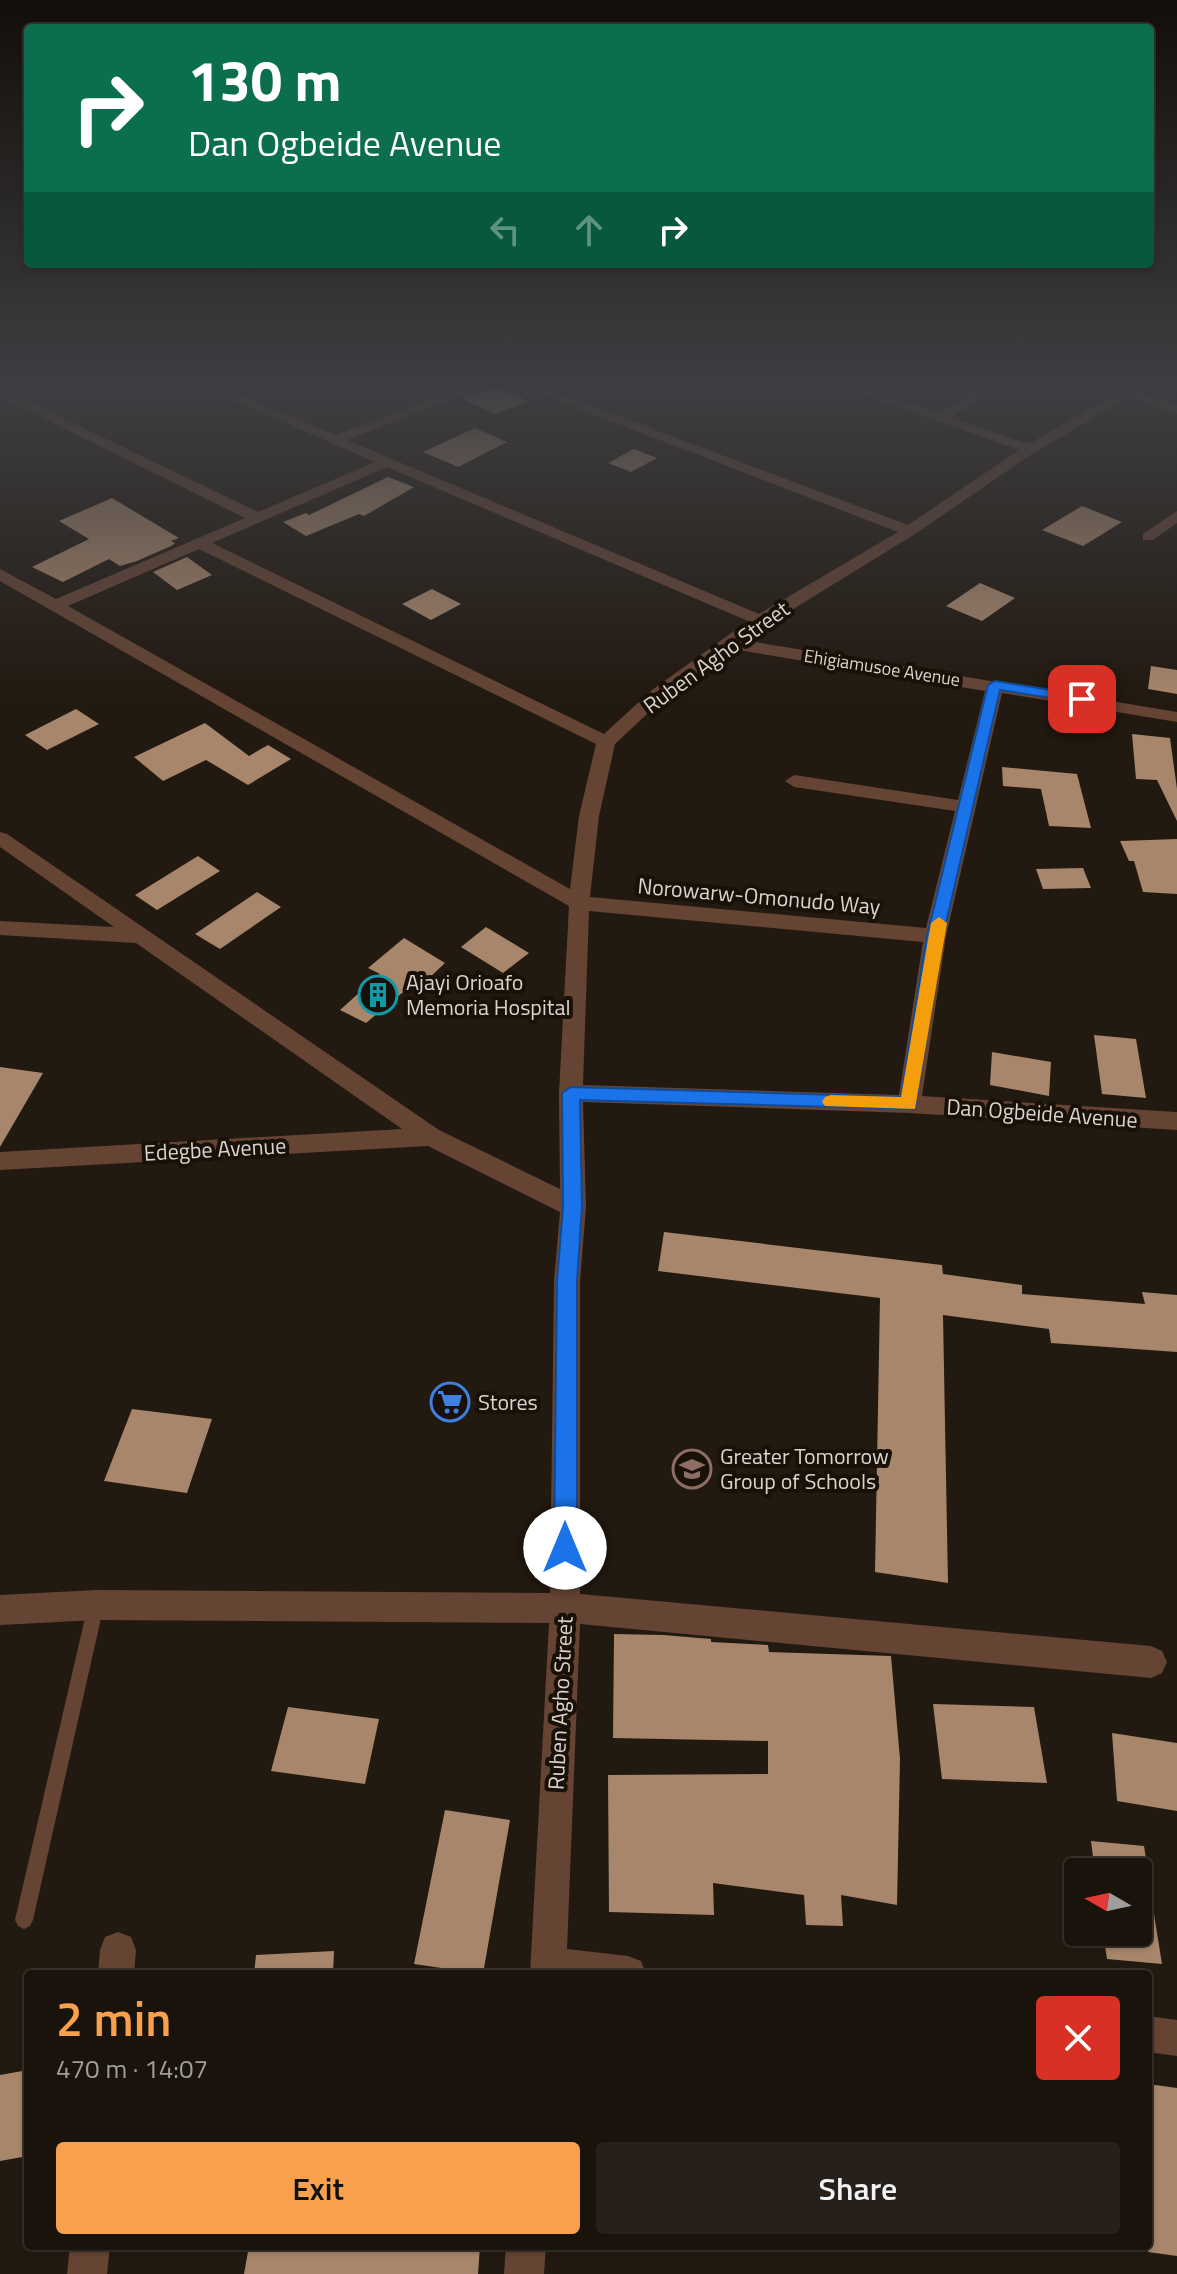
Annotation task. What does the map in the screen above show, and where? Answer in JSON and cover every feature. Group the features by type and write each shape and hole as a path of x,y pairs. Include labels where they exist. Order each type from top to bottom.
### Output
{"street":[{"path":"197,488 258,518"},
{"path":"56,605 326,488"},
{"path":"448,488 760,620"},
{"path":"797,488 910,531"},
{"name":"Ruben Agho Street","path":"548,1969 565,1608 567,1281 573,1207 571,1093 579,903 589,816 606,742 658,694 760,620 910,531 973,488"},
{"path":"1148,537 1177,516"},
{"path":"200,543 606,742"},
{"path":"0,574 579,903"},
{"name":"Ehigiamusoe Avenue","path":"729,643 1177,717"},
{"path":"909,1104 935,936 995,685"},
{"path":"794,781 966,807"},
{"path":"0,838 431,1137 573,1207"},
{"name":"Norowarw-Omonudo Way","path":"579,903 935,936"},
{"path":"0,928 143,936"},
{"name":"Dan Ogbeide Avenue","path":"571,1093 909,1104 1177,1121"},
{"name":"Edegbe Avenue","path":"0,1161 431,1137"},
{"path":"0,1610 96,1605 565,1608 1151,1662"},
{"path":"1152,2035 1177,2038"},
{"path":"87,2274 90,2250"},
{"path":"524,2274 526,2250"}],"lane":[{"path":"24,1920 96,1605"}],"building":[{"path":"365,488 412,488 364,516 359,514 306,536 283,522 306,513 309,515"},
{"path":"112,498 179,538 171,541 175,543 171,546 137,561 120,566 109,559 63,582 32,567 89,539 59,521"},
{"path":"1082,506 1122,522 1083,546 1042,530"},
{"path":"187,557 212,575 177,590 153,572"},
{"path":"980,583 1015,598 982,621 946,606"},
{"path":"432,589 461,604 431,620 402,604"},
{"path":"1151,666 1177,670 1177,694 1148,689"},
{"path":"76,709 99,724 47,750 25,735"},
{"path":"205,723 249,756 268,745 291,759 248,785 206,760 163,781 134,757"},
{"path":"1132,734 1170,738 1177,789 1177,821 1157,780 1136,779"},
{"path":"1002,767 1077,774 1091,828 1049,826 1041,789 1003,786"},
{"path":"1177,839 1177,894 1143,892 1134,861 1129,861 1120,841"},
{"path":"198,856 220,871 157,910 135,895"},
{"path":"1083,868 1091,888 1043,889 1036,869"},
{"path":"257,892 281,907 220,949 195,934"},
{"path":"486,927 529,953 503,973 461,947"},
{"name":"Ajayi Orioafo Memoria Hospital","path":"404,938 445,963 427,980 420,978 366,1023 340,1010 380,974 368,968"},
{"path":"1094,1035 1136,1039 1146,1098 1102,1094"},
{"path":"992,1052 1051,1062 1049,1096 990,1085"},
{"path":"0,1067 43,1073 0,1147"},
{"path":"664,1232 942,1265 943,1274 1022,1285 1022,1294 1145,1304 1142,1292 1177,1295 1177,1352 1051,1343 1049,1329 943,1315 948,1583 875,1572 880,1298 658,1271"},
{"path":"132,1409 212,1419 187,1493 104,1481"},
{"path":"614,1634 663,1635 711,1639 711,1642 768,1645 769,1652 891,1656 900,1759 897,1905 841,1895 843,1926 806,1925 804,1895 713,1883 714,1915 609,1912 608,1775 768,1774 768,1741 613,1738"},
{"path":"933,1704 1034,1707 1047,1783 942,1779"},
{"path":"288,1707 379,1719 365,1784 271,1771"},
{"path":"1112,1733 1177,1743 1177,1811 1117,1801"},
{"path":"445,1810 510,1820 484,1970 455,1970 414,1964"},
{"path":"1091,1841 1144,1846 1146,1858 1093,1858"},
{"path":"1152,1902 1162,1964 1107,1959 1105,1946 1152,1946"},
{"path":"334,1951 333,1970 254,1970 256,1955"},
{"path":"24,2071 24,2157 0,2161 0,2075"},
{"path":"1152,2085 1177,2088 1177,2256 1148,2252 1152,2250"},
{"path":"248,2250 480,2250 478,2274 244,2274"}],"slow traffic":[{"path":"831,1102 909,1104 939,923"}],"place":[{"name":"Ajayi Orioafo Memoria Hospital","path":"378,995"},
{"name":"Stores","path":"450,1402"},
{"name":"Greater Tomorrow Group of Schools","path":"692,1469"}],"route":[{"path":"565,1548 567,1281 573,1207 571,1093 909,1104 935,936 995,685 1082,699"}]}
